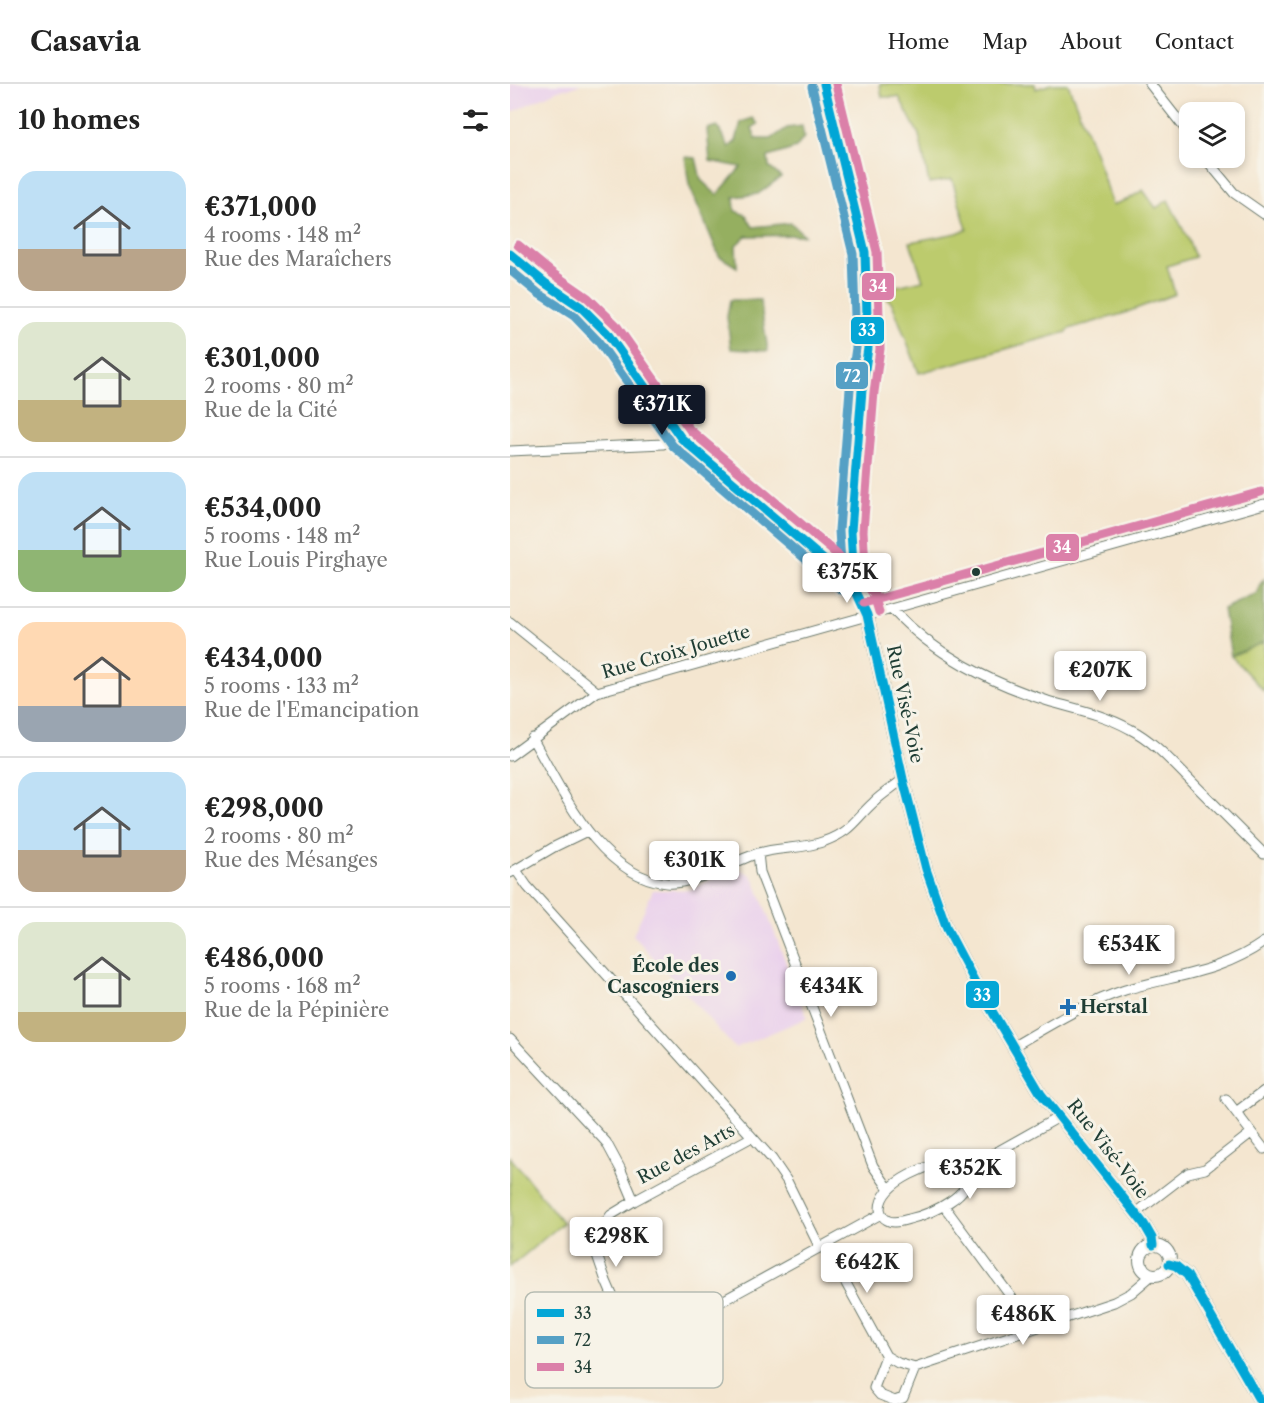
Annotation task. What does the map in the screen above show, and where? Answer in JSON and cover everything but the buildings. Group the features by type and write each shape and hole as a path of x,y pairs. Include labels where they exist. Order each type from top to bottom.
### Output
{"street":[{"path":"824,84 865,252 868,348 859,423 851,531 853,566 850,581"},
{"path":"1150,84 1179,121"},
{"path":"1213,168 1234,193 1264,214"},
{"name":"Rue Visé-Voie","path":"510,254 545,283 574,302 607,333 681,438 850,581 863,601 867,615 903,779 926,869 947,929 976,984 1041,1094 1136,1213 1149,1232 1153,1245 1166,1250 1169,1254 1169,1264 1176,1266 1187,1275 1261,1403"},
{"path":"510,451 663,444 681,438"},
{"name":"Rue Croix Jouette","path":"510,756 597,692 1264,504"},
{"path":"892,609 904,622 975,673 1025,693 1115,721 1148,740 1264,854"},
{"path":"510,622 597,692"},
{"path":"532,738 587,831 613,857 639,876 668,884 704,876 758,853 824,842 849,829 874,802 903,779"},
{"path":"587,831 513,871 782,1171 886,1356 898,1363 915,1368 1114,1302 1131,1293 1152,1275 1163,1273 1169,1264"},
{"path":"758,853 760,872 873,1166 889,1189"},
{"path":"1014,1046 1059,1019 1092,1003 1125,990 1197,974 1249,953 1264,942"},
{"path":"510,1039 606,1142 621,1168 634,1201"},
{"path":"1236,1112 1264,1091"},
{"path":"1226,1099 1264,1149"},
{"path":"970,1167 1059,1117"},
{"path":"1136,1213 1188,1173 1205,1169 1251,1133"},
{"name":"Rue des Arts","path":"611,1292 596,1247 598,1236 607,1219 634,1201 752,1137"},
{"path":"881,1214 882,1199 889,1189 906,1176 932,1164 956,1160 970,1167"},
{"path":"881,1214 890,1222 899,1221 916,1218 944,1206 965,1185 970,1177 970,1167"},
{"path":"944,1206 1034,1328"},
{"path":"823,1247 881,1214"},
{"path":"1152,1275 1142,1268 1140,1257 1145,1248 1153,1245"},
{"name":"Rue des Arts","path":"723,1301 823,1247"},
{"path":"886,1356 874,1388 880,1395 895,1401 903,1398 915,1368"}],"shaded area":[{"path":"510,84 581,84 558,90 510,113"},
{"name":"École des Cascogniers","path":"735,868 750,874 754,879 807,1018 735,1048 633,935 653,890 690,890"}],"green space":[{"path":"880,84 1035,84 1036,89 1052,84 1068,84 1096,155 1112,205 1129,199 1143,190 1156,208 1168,200 1187,237 1195,257 1167,266 1175,294 1122,314 1069,329 1067,332 919,373 892,303 883,295 873,294 873,287 893,287 923,280 910,242 967,229 952,179 929,183 919,135 899,97 882,97"},
{"path":"753,118 758,124 752,128 756,139 771,139 787,128 802,126 804,137 796,148 768,157 769,167 781,177 758,194 734,197 735,211 746,215 753,227 791,223 804,235 746,236 736,245 737,267 719,256 689,185 685,157 696,158 701,180 717,195 741,167 710,161 707,129 717,126 729,147 736,141 741,122"},
{"path":"730,300 760,300 768,351 731,349 727,317"},
{"path":"1264,579 1264,642 1231,656 1223,609 1258,593 1259,586"},
{"path":"1264,642 1264,691 1231,656"},
{"path":"510,1157 563,1223 510,1267"}],"transit line":[{"name":"33","path":"824,84 865,252 868,348 862,390 855,479 851,531 853,565 850,581"},
{"name":"34","path":"836,84 877,252 880,349 874,392 863,531 865,566 862,583"},
{"name":"72","path":"812,87 853,254 856,348 850,389 839,530 841,564 838,579"},
{"name":"34","path":"518,245 588,298 616,325 690,430 859,573 874,595 879,612"},
{"name":"33","path":"510,254 545,283 581,307 607,333 681,438 853,585 867,615 903,779 926,869 947,929 976,984 1041,1094 1144,1224 1152,1238 1153,1245"},
{"name":"72","path":"510,270 538,293 574,316 598,341 673,446 842,590"},
{"name":"34","path":"864,603 1261,492"},
{"name":"33","path":"1169,1264 1176,1266 1187,1275 1261,1403"}],"place":[{"name":"École des Cascogniers","path":"731,976"},
{"name":"Herstal","path":"1068,1007"}]}
